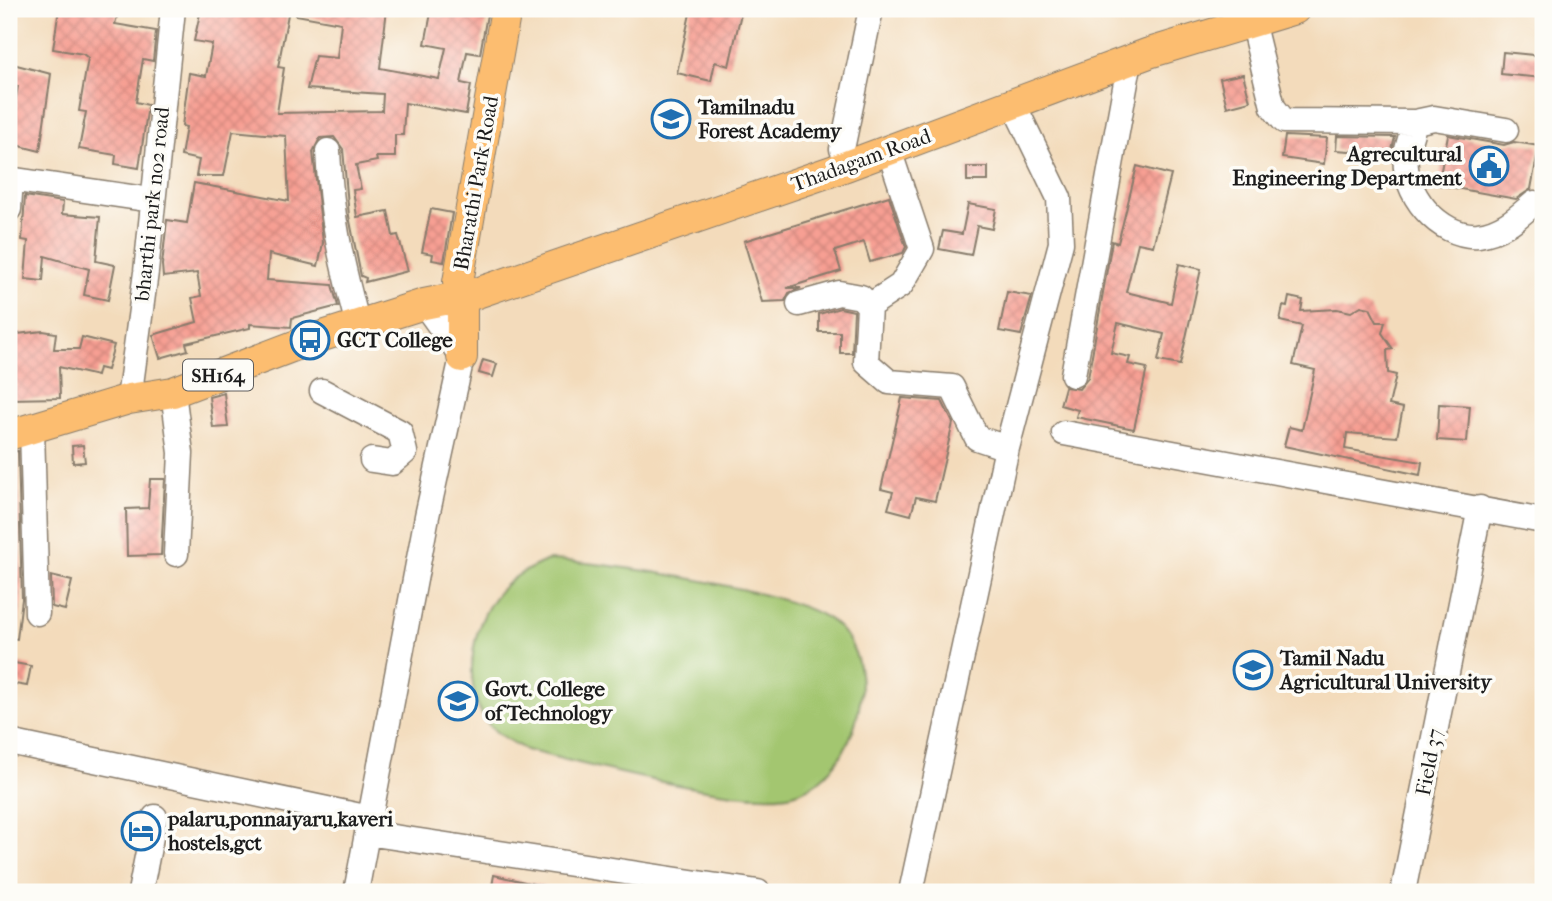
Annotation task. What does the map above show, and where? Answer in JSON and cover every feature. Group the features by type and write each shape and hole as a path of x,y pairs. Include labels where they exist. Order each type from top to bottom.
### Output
{"main road":[{"name":"Bharathi Park Road","path":"462,357 460,289 506,9"},
{"name":"Thadagam Road","path":"460,289 470,274 662,213 1080,62 1246,15 1295,9"},
{"name":"Thadagam Road","path":"20,432 130,399 173,392 358,325 425,304 460,289 889,150 1246,15"}],"street":[{"name":"bharthi park no2 road","path":"130,399 173,9"},
{"path":"842,149 871,9"},
{"path":"1246,15 1273,107 1284,121 1415,122 1434,118 1506,130"},
{"path":"1073,375 1130,60"},
{"path":"911,892 1007,448 1061,243 1059,198 1013,103"},
{"path":"1415,122 1406,156 1412,185 1420,204 1447,229 1477,235 1509,226 1534,203"},
{"path":"869,306 901,285 922,249 889,150"},
{"path":"328,151 331,212 337,248 358,325"},
{"path":"9,209 10,179 152,200"},
{"path":"799,304 839,293 861,297 869,306 866,362 889,382 952,387 977,438 1007,448"},
{"path":"356,892 439,460 462,357 425,304"},
{"path":"321,391 400,432 405,452"},
{"path":"173,392 181,453 176,554"},
{"path":"20,432 37,613"},
{"path":"1063,433 1543,521"},
{"path":"405,452 439,460"},
{"path":"372,460 392,463 405,452"},
{"name":"Field 37","path":"1402,892 1480,508"},
{"path":"9,742 368,825 730,890 758,892"},
{"path":"140,892 155,817"}],"green space":[{"path":"548,560 610,566 698,580 782,600 815,612 835,624 851,644 861,680 857,717 849,741 836,763 818,781 796,793 773,796 742,795 623,774 526,750 499,734 486,721 473,688 472,669 478,631 494,598 506,585"}],"building":[{"path":"59,9 119,9 115,24 156,31 153,61 143,59 136,102 148,105 139,168 115,164 116,155 79,149 86,112 79,111 88,58 83,54 53,49"},
{"path":"201,9 289,9 278,67 284,68 277,113 382,111 383,94 307,89 315,56 337,58 341,23 296,15 296,9 387,9 380,68 439,79 446,48 425,44 431,13 439,14 440,9 488,9 480,54 467,52 461,83 471,85 466,114 405,103 403,135 395,135 395,157 376,157 377,161 356,165 361,189 353,190 357,217 388,211 393,236 398,235 408,271 365,282 366,278 361,276 349,216 343,149 334,137 320,138 313,152 323,243 318,266 269,254 267,280 332,285 338,306 292,318 291,327 250,324 250,328 186,343 188,350 160,358 153,335 197,322 192,298 201,296 197,273 163,277 162,265 167,220 187,223 194,183 289,201 286,136 233,131 224,176 196,176 199,160 181,156 186,127 182,126 189,73 206,76 212,44 194,41"},
{"path":"691,9 742,9 729,66 715,62 711,81 677,73"},
{"path":"1503,52 1543,56 1543,78 1501,74"},
{"path":"9,63 51,74 40,151 12,144 16,129 10,128 18,86 9,85"},
{"path":"1243,74 1250,101 1227,107 1220,79"},
{"name":"Agrecultural Engineering Department","path":"1448,135 1504,145 1514,142 1539,146 1531,189 1516,199 1438,185"},
{"path":"1285,136 1327,138 1324,164 1282,158"},
{"path":"1337,136 1395,137 1391,154 1336,150"},
{"path":"1137,166 1171,175 1153,246 1138,243 1126,292 1171,303 1179,264 1201,269 1180,365 1158,361 1164,334 1118,323 1111,353 1130,357 1128,364 1147,368 1134,429 1076,417 1078,410 1060,405 1065,387 1079,389 1088,378 1112,241 1118,243"},
{"path":"967,167 988,167 988,181 967,181"},
{"path":"25,196 63,202 62,214 100,217 96,261 115,265 108,300 84,295 89,269 45,256 43,281 25,279 28,241 22,240"},
{"path":"889,196 906,247 903,253 870,262 864,242 835,251 841,271 787,288 801,288 789,293 785,301 762,302 744,241"},
{"path":"968,204 996,209 992,229 977,226 971,255 939,249 943,231 962,234"},
{"path":"431,209 452,213 444,262 432,260 433,254 422,252"},
{"path":"1007,292 1032,296 1021,335 999,331"},
{"path":"1289,297 1303,300 1301,311 1337,309 1351,312 1361,306 1370,308 1377,322 1385,322 1382,333 1393,349 1387,350 1388,373 1396,375 1389,405 1403,408 1397,437 1347,433 1345,449 1422,462 1420,475 1284,446 1289,427 1302,430 1315,370 1293,365 1302,326 1280,321 1283,306 1287,307"},
{"path":"840,308 854,311 852,353 840,353 840,332 819,332 819,314"},
{"path":"43,331 56,333 54,349 79,349 82,337 114,345 107,370 99,368 97,376 59,367 60,398 9,399 9,335"},
{"path":"483,360 497,364 493,377 479,373"},
{"path":"224,393 228,427 213,428 209,397"},
{"path":"902,398 942,401 953,423 935,501 916,497 911,515 888,509 893,492 881,489"},
{"path":"1439,404 1470,406 1467,442 1437,440"},
{"path":"83,445 85,462 73,463 72,446"},
{"path":"18,451 22,599 17,639 9,638 9,469 10,452"},
{"path":"150,479 165,479 161,555 127,556 126,509 148,508"},
{"path":"51,576 72,581 65,610 52,607"},
{"path":"9,662 31,666 27,686 9,683"},
{"path":"494,875 547,887 546,892 491,892"}],"place":[{"name":"Tamilnadu Forest Academy","path":"671,119"},
{"name":"Agrecultural Engineering Department","path":"1489,166"},
{"name":"GCT College","path":"310,340"},
{"name":"Tamil Nadu Agricultural University","path":"1253,670"},
{"name":"Govt. College of Technology","path":"458,701"},
{"name":"palaru,ponnaiyaru,kaveri hostels,gct","path":"141,831"}]}
